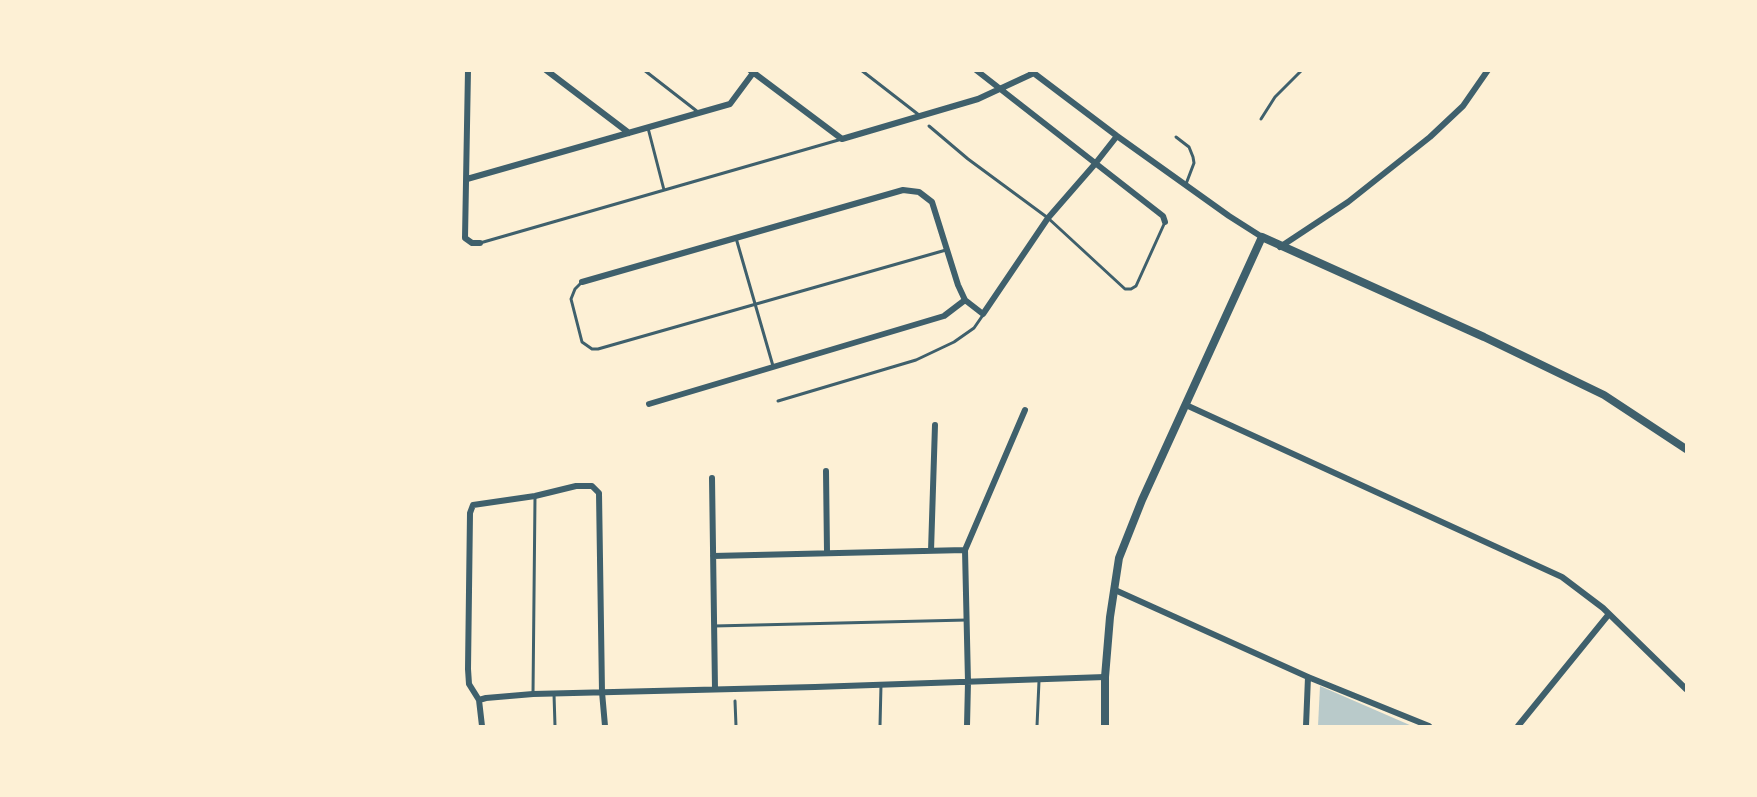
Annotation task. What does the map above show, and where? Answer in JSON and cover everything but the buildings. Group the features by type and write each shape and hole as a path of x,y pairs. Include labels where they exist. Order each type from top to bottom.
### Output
{"street":[{"path":"468,70 465,238 472,243 480,243"},
{"path":"546,70 629,133"},
{"path":"976,70 1163,216 1166,222"},
{"path":"1280,247 1348,202 1430,137 1463,106 1488,70"},
{"path":"467,179 730,104 751,72 842,139 978,99 1001,90 1032,72 1117,136 1262,237 1484,337 1604,395 1686,449"},
{"path":"582,282 903,190 919,192 932,202 958,285 966,300 983,314 1048,219 1117,136"},
{"path":"1105,726 1105,677 1110,617 1119,558 1142,500 1262,237"},
{"path":"649,404 944,316 966,300"},
{"path":"1186,405 1562,577 1609,614 1686,689"},
{"path":"966,726 968,682 965,550 1025,410"},
{"path":"931,551 934,425"},
{"path":"826,471 827,552"},
{"path":"712,478 715,689"},
{"path":"482,726 479,700 469,684 468,669 470,513 473,505 535,496 576,486 592,486 599,493 602,692 605,726"},
{"path":"713,556 965,550"},
{"path":"1115,590 1308,677 1429,726"},
{"path":"1518,726 1609,614"},
{"path":"479,700 533,694 1105,677"},
{"path":"1306,726 1308,677"}],"lane":[{"path":"644,70 699,114"},
{"path":"861,70 922,117"},
{"path":"1261,119 1275,97 1302,70"},
{"path":"929,126 968,159 1048,219 1125,288 1131,289 1136,286 1166,222"},
{"path":"648,128 664,190"},
{"path":"1176,137 1189,147 1194,157 1186,184"},
{"path":"480,243 842,139"},
{"path":"736,238 774,367"},
{"path":"582,282 574,290 571,299 582,342 592,349 946,250"},
{"path":"778,401 916,360 954,342 974,328 983,314"},
{"path":"533,694 535,496"},
{"path":"714,626 967,621"},
{"path":"1037,726 1039,679"},
{"path":"880,726 881,685"},
{"path":"554,694 555,726"},
{"path":"735,701 736,726"}],"shaded area":[{"path":"1320,686 1412,726 1318,726"}]}
